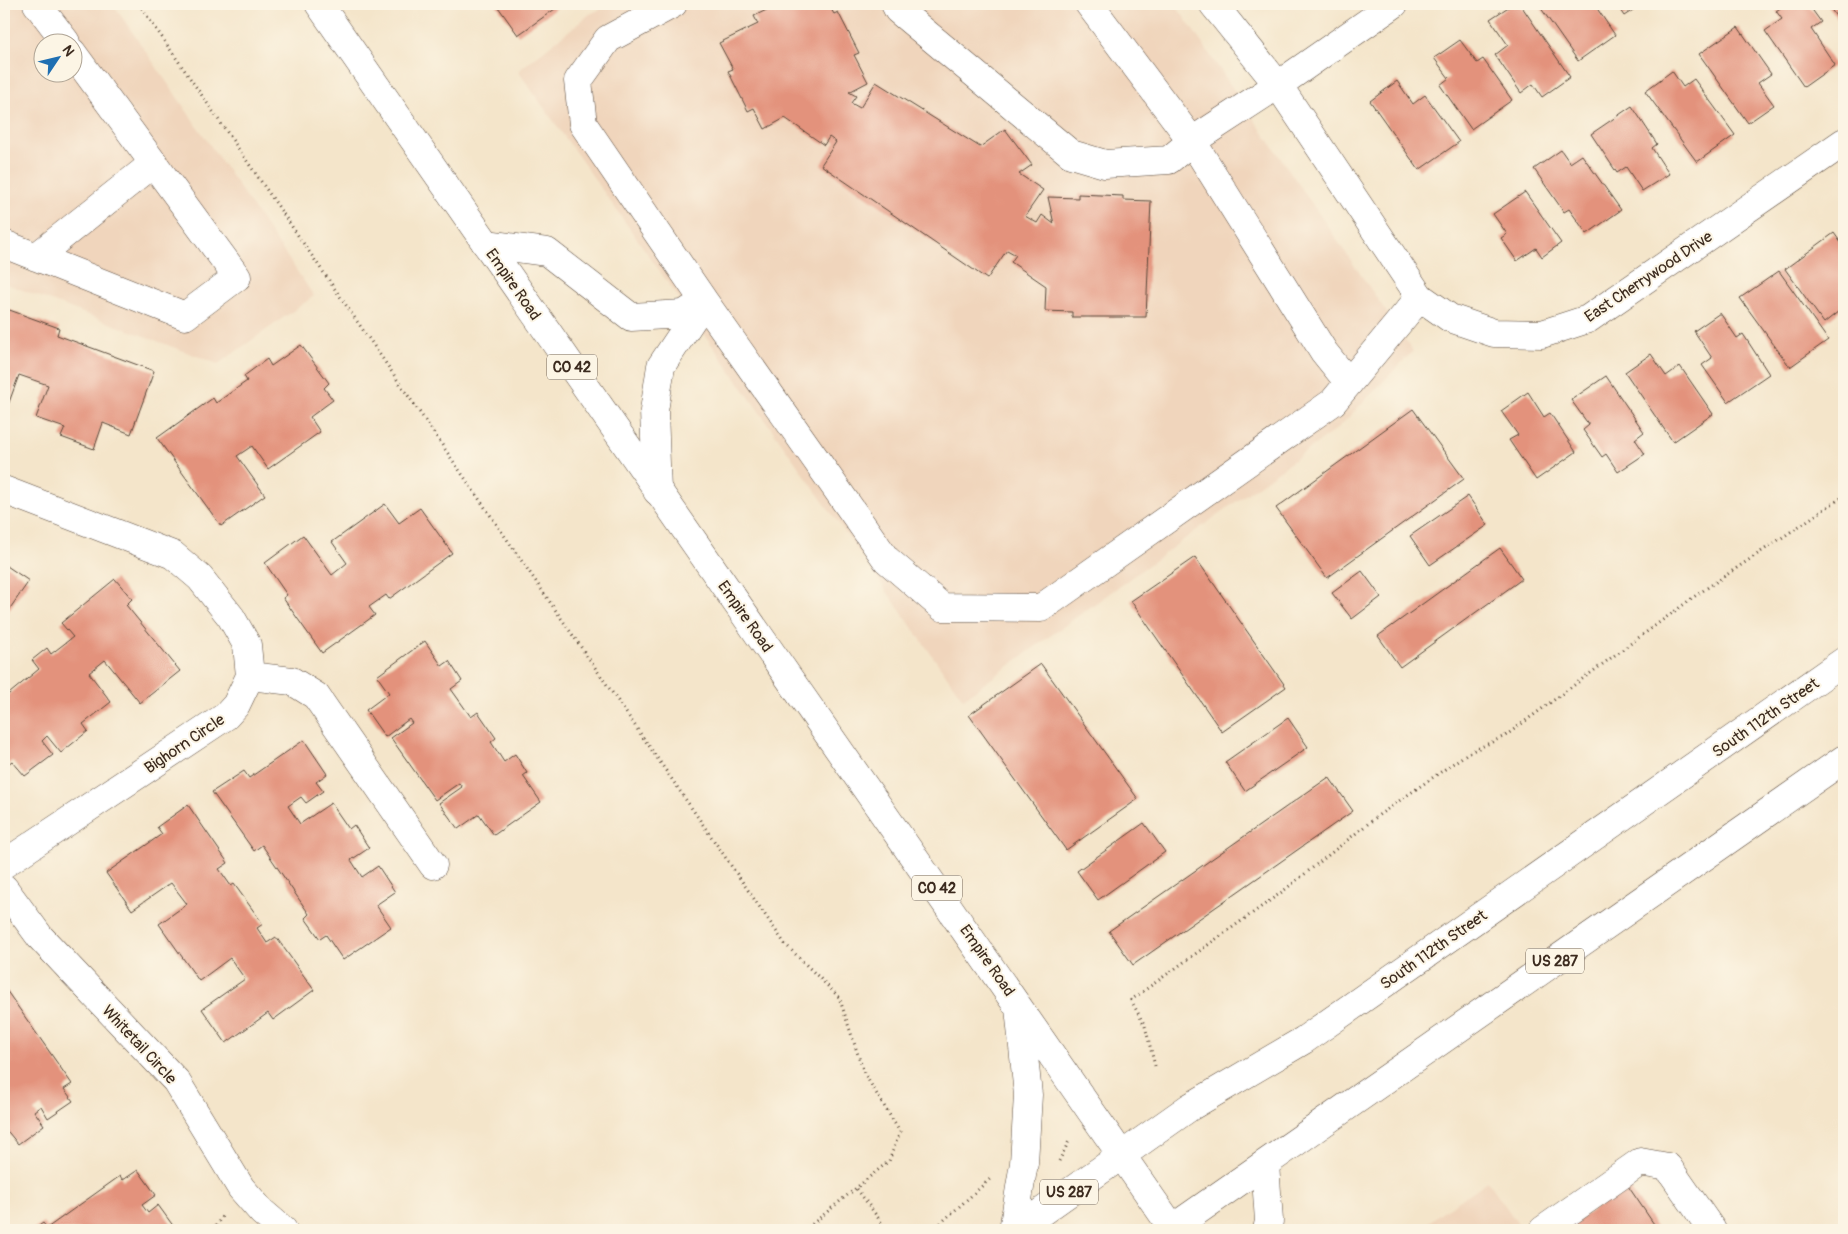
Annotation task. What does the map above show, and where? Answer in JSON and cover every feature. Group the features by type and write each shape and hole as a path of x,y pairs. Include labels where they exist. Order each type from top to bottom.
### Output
{"main road":[{"path":"37,4 58,32"},
{"name":"Empire Road","path":"319,4 1018,1004 1173,1230"},
{"path":"672,4 608,39 578,81 583,124 704,301 886,559 942,607 1042,608 1333,402 1420,297"},
{"path":"895,4 898,10 1071,154 1105,164 1169,160 1192,141 1278,86 1394,4"},
{"path":"1089,4 1192,141 1324,352 1349,383"},
{"name":"East Cherrywood Drive","path":"1214,4 1278,86 1420,297 1450,318 1494,334 1542,334 1588,319 1844,142"},
{"path":"4,244 185,316 237,277 82,66"},
{"path":"36,257 154,163"},
{"path":"486,244 546,252 631,317 684,314 704,301"},
{"path":"657,490 654,411 661,366 704,301"},
{"path":"4,490 173,555 200,578 231,617 247,645 250,676 292,681 316,696 433,865"},
{"name":"South 112th Street","path":"1015,1230 1190,1108 1304,1040 1844,662"},
{"name":"Bighorn Circle","path":"4,864 226,716 236,705 250,676"},
{"name":"US 287","path":"1173,1230 1844,759"},
{"name":"Whitetail Circle","path":"4,888 40,937 176,1080 242,1188 262,1212 283,1230"},
{"path":"1015,1230 1024,1163 1028,1095 1018,1004"},
{"path":"1543,1230 1640,1162 1668,1167 1712,1230"},
{"path":"1265,1164 1269,1221 1267,1230"}],"path":[{"path":"139,4 785,944 839,997 864,1073 900,1132 889,1161 805,1230"},
{"path":"1155,1066 1145,1026 1131,1000 1282,892 1379,815 1468,753 1505,736 1698,594 1844,496"},
{"path":"1058,1162 1070,1139"},
{"path":"933,1230 990,1179 993,1172"},
{"path":"857,1189 887,1230"}],"shaded area":[{"path":"4,4 113,4 314,296 218,364 4,283"},
{"path":"611,4 1175,4 1413,351 1338,428 963,699 518,71 590,14"},
{"path":"1488,1181 1522,1230 1417,1230"}],"building":[{"path":"496,4 562,4 518,35"},
{"path":"779,4 783,11 796,4 828,4 834,14 838,12 859,53 854,55 868,82 849,92 856,96 851,103 860,108 876,82 980,147 1005,129 1032,165 1019,174 1043,190 1025,216 1037,223 1042,215 1054,224 1048,197 1078,198 1078,194 1123,196 1123,200 1151,201 1146,317 1072,317 1072,312 1045,311 1046,286 1011,262 1016,255 1007,250 987,279 821,165 836,142 829,137 824,145 785,118 765,129 754,108 748,111 728,71 733,69 719,43 758,24 754,16"},
{"path":"1513,4 1520,4 1570,77 1542,97 1533,84 1521,93 1495,55 1508,45 1490,19"},
{"path":"1538,4 1594,4 1615,35 1578,61"},
{"path":"1616,4 1642,4 1624,16"},
{"path":"1786,4 1808,4 1821,22 1811,29 1835,65 1804,87 1765,31 1782,19 1776,11"},
{"path":"1827,4 1844,4 1844,21 1841,23"},
{"path":"1738,27 1771,74 1758,83 1774,105 1748,123 1699,54"},
{"path":"1460,40 1477,63 1483,59 1512,100 1471,129 1440,85 1449,78 1434,58"},
{"path":"1672,71 1683,87 1694,79 1735,135 1697,162 1645,91"},
{"path":"1397,81 1413,104 1425,95 1459,142 1419,170 1370,101"},
{"path":"1632,106 1657,144 1652,148 1669,174 1642,191 1626,167 1617,173 1591,134"},
{"path":"1561,150 1570,163 1582,155 1621,210 1587,234 1569,209 1564,212 1534,169"},
{"path":"1525,192 1561,243 1542,257 1536,248 1517,261 1501,238 1507,234 1493,214"},
{"path":"1834,233 1844,247 1844,307 1824,323 1785,269"},
{"path":"1779,271 1828,340 1790,367 1740,298"},
{"path":"4,308 59,328 57,335 154,371 131,434 103,423 94,449 61,437 65,428 36,418 48,385 19,375 4,416"},
{"path":"1720,313 1737,338 1743,334 1769,374 1728,402 1702,365 1712,358 1694,331"},
{"path":"301,345 329,383 324,388 333,400 310,417 320,432 268,469 252,446 237,456 265,495 221,526 157,438 213,398 216,403 247,381 244,376 267,359 271,366"},
{"path":"1651,354 1666,376 1680,366 1713,414 1673,442 1625,372"},
{"path":"1606,376 1644,432 1635,439 1645,454 1618,472 1606,454 1602,457 1583,430 1589,425 1571,400"},
{"path":"1528,392 1544,417 1550,413 1576,452 1536,480 1509,440 1518,435 1501,411"},
{"path":"1413,409 1464,479 1327,578 1276,508"},
{"path":"1468,496 1488,525 1430,565 1410,536"},
{"path":"385,504 399,523 420,508 452,553 389,599 386,595 369,607 375,615 322,653 283,598 287,595 265,563 303,535 332,575 347,563 332,542"},
{"path":"1500,548 1522,579 1400,667 1378,636"},
{"path":"1195,557 1286,687 1222,732 1131,601"},
{"path":"4,564 29,581 4,617"},
{"path":"1362,571 1381,597 1352,619 1332,593"},
{"path":"115,579 132,599 126,605 180,671 140,703 105,660 89,673 111,702 83,724 88,731 61,753 47,736 42,741 53,755 25,776 12,761 4,767 4,698 39,669 32,660 47,648 51,654 73,637 61,623"},
{"path":"425,641 442,666 449,661 462,681 451,689 471,717 478,712 496,738 491,742 504,762 515,754 527,773 523,776 541,802 494,835 479,814 458,829 439,803 462,787 459,783 435,800 391,738 412,723 409,719 385,737 366,710 389,693 377,676"},
{"path":"1041,664 1138,799 1066,850 969,715"},
{"path":"1288,718 1308,747 1245,791 1225,762"},
{"path":"304,740 327,774 316,782 323,791 306,803 301,797 288,806 300,824 331,803 349,829 354,825 369,848 351,860 362,877 378,866 395,892 376,905 391,927 343,960 326,935 320,939 305,918 309,914 262,845 254,851 212,792 244,771 249,778"},
{"path":"1329,777 1353,811 1133,965 1109,931"},
{"path":"188,805 228,863 219,869 231,886 234,884 263,924 257,928 267,943 276,937 314,990 273,1020 268,1013 226,1043 202,1009 245,979 230,958 199,981 159,924 187,904 171,883 132,910 106,873 162,834 157,827"},
{"path":"1144,823 1165,852 1098,900 1077,871"},
{"path":"4,987 72,1084 64,1089 73,1101 48,1118 41,1106 34,1111 44,1125 18,1144 4,1127"},
{"path":"138,1170 156,1195 142,1205 148,1213 158,1205 174,1227 170,1230 33,1230 43,1223 47,1228 120,1176 123,1180"},
{"path":"1628,1186 1658,1230 1563,1230"}]}
